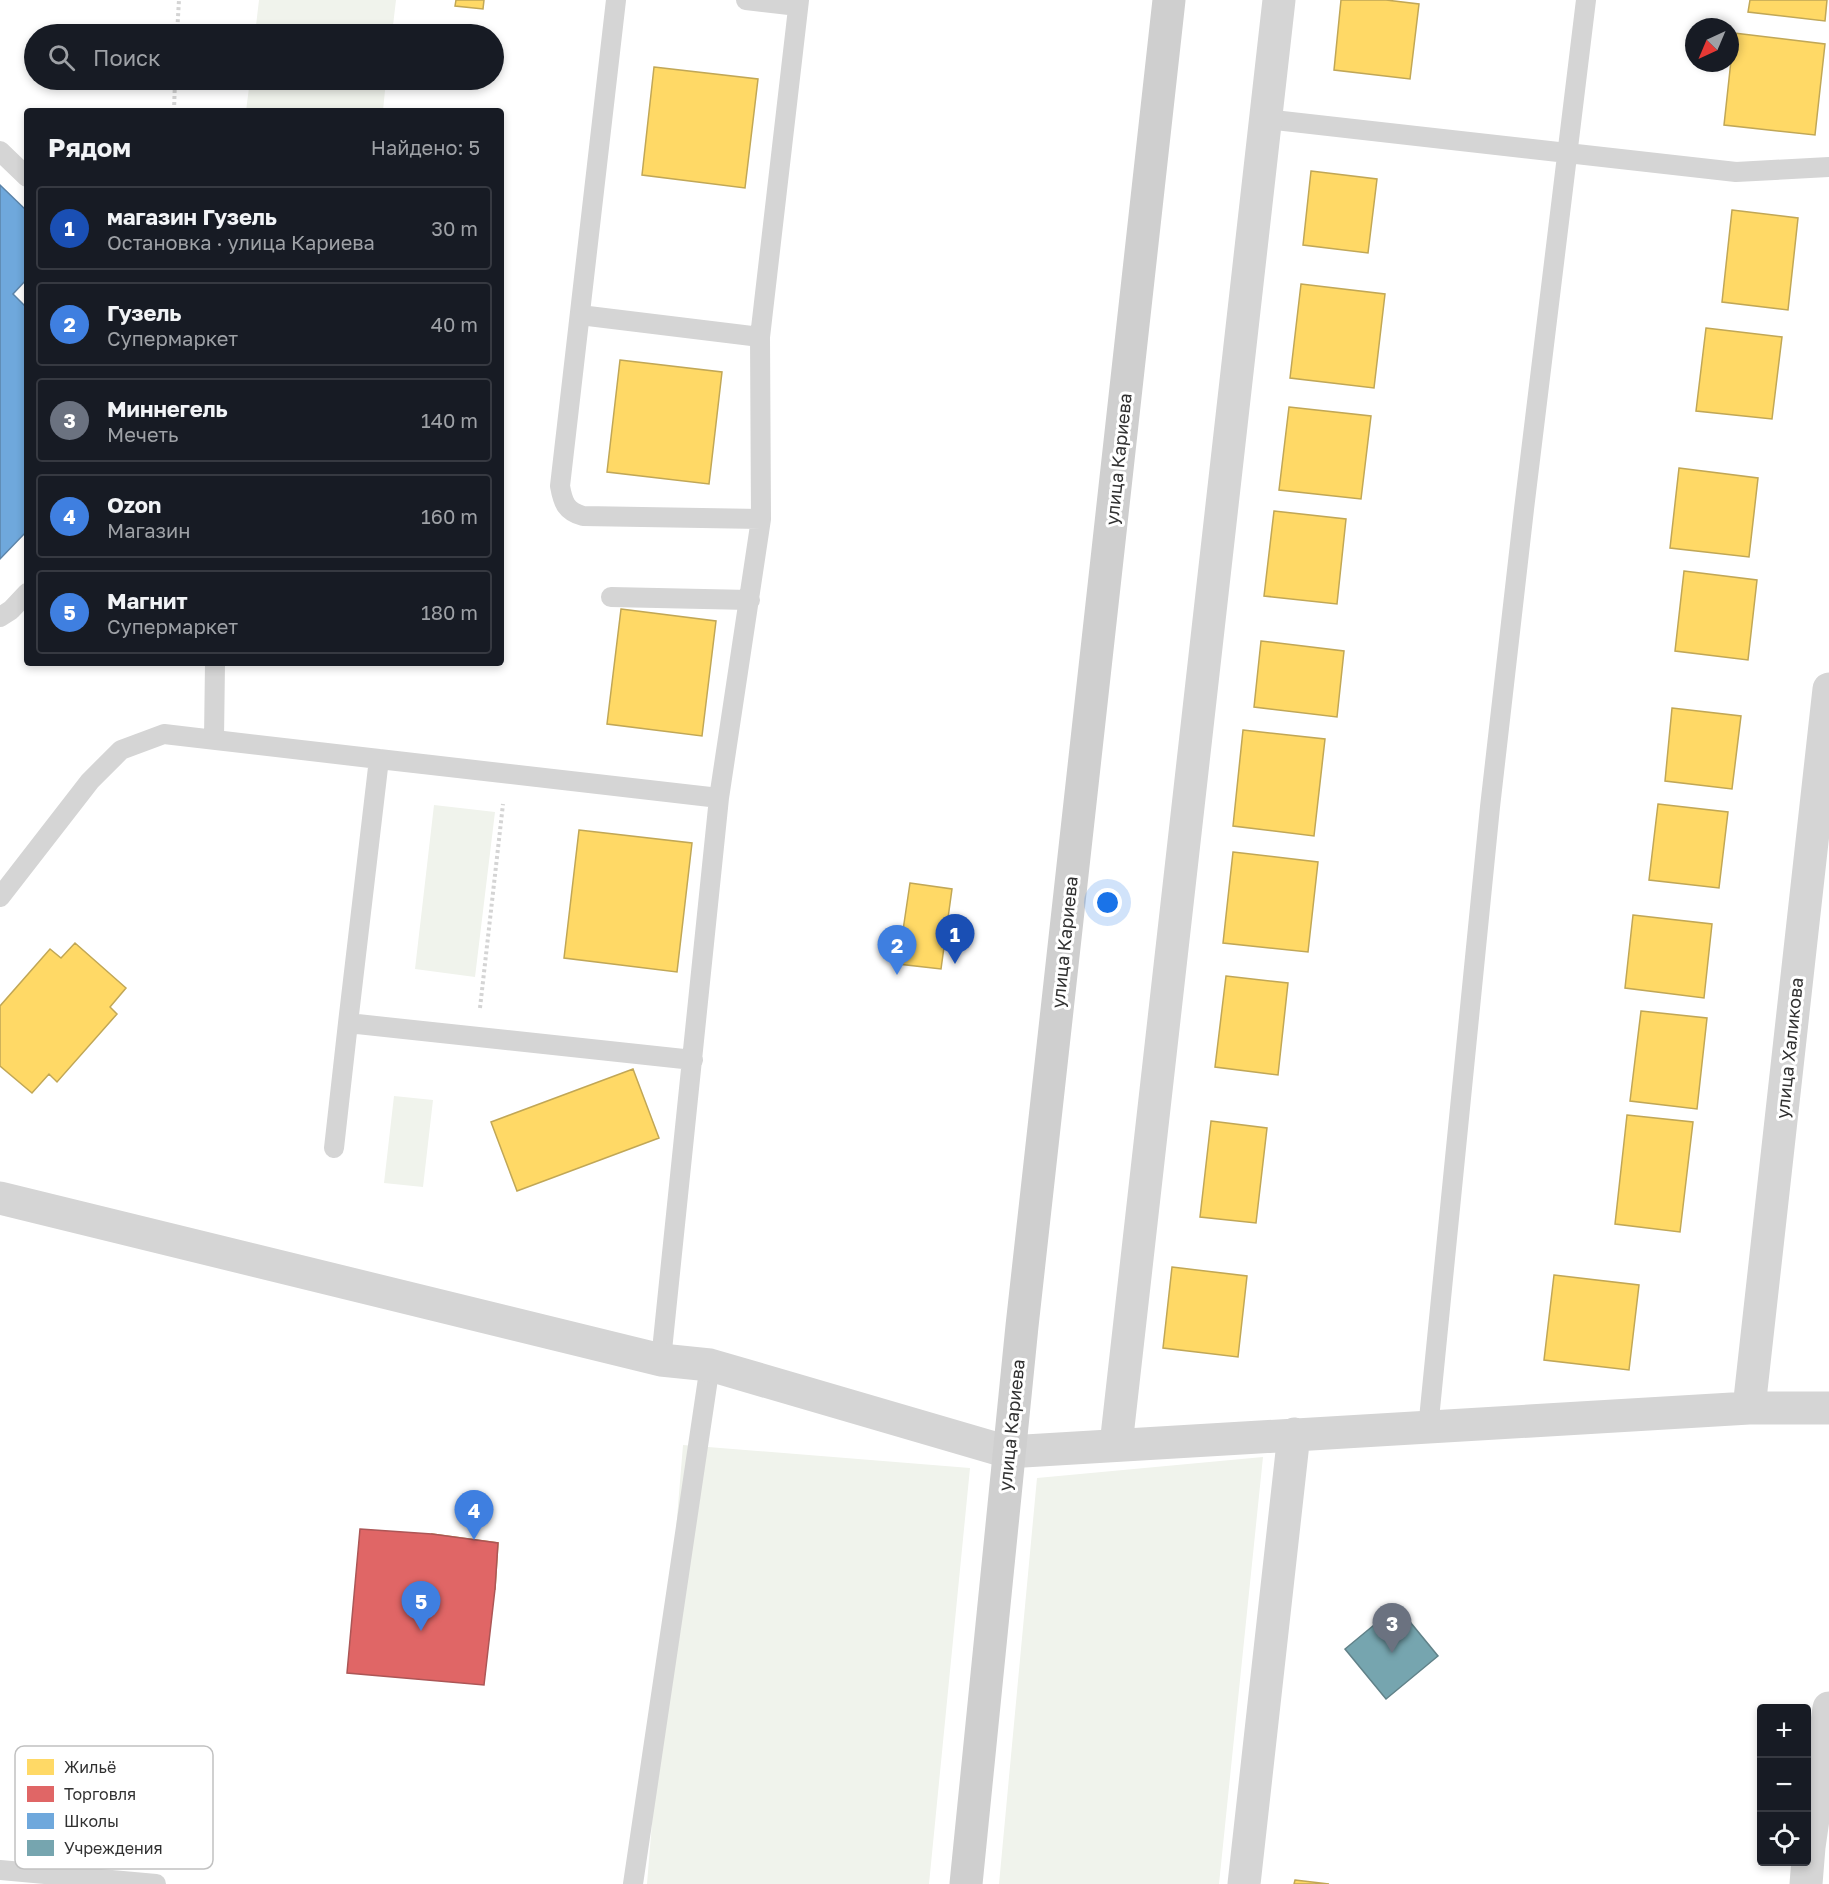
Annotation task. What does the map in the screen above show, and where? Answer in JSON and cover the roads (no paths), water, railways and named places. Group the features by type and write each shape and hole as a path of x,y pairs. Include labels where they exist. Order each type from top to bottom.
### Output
{"main road":[{"name":"улица Кариева","path":"966,1884 1008,1452 1169,0"}],"street":[{"path":"1116,1445 1279,0"},
{"name":"улица Халикова","path":"1749,1408 1829,689"},
{"path":"0,1198 661,1360 710,1365 1008,1452 1294,1434 1428,1429 1749,1408 1829,1408"},
{"path":"1244,1884 1294,1434"},
{"path":"1806,1884 1809,1846 1829,1708"}],"lane":[{"path":"616,0 560,486 563,504 572,513 583,516 761,519"},
{"path":"661,1360 719,798 761,519 760,337 799,3 746,0"},
{"path":"1428,1429 1493,783 1586,0"},
{"path":"1266,119 1736,172 1829,167"},
{"path":"0,151 24,174"},
{"path":"580,315 760,337"},
{"path":"0,616 24,596"},
{"path":"611,597 750,600"},
{"path":"214,739 215,666"},
{"path":"0,897 90,781 121,750 164,734 719,798"},
{"path":"334,1148 379,759"},
{"path":"348,1023 693,1060"},
{"path":"633,1884 710,1365"},
{"path":"0,1870 156,1884"}],"place":[{"name":"магазин Гузель","path":"955,964"},
{"name":"Гузель","path":"897,975"},
{"name":"Ozon","path":"474,1540"},
{"name":"Магнит","path":"421,1631"},
{"name":"Миннегель","path":"1392,1653"}]}
